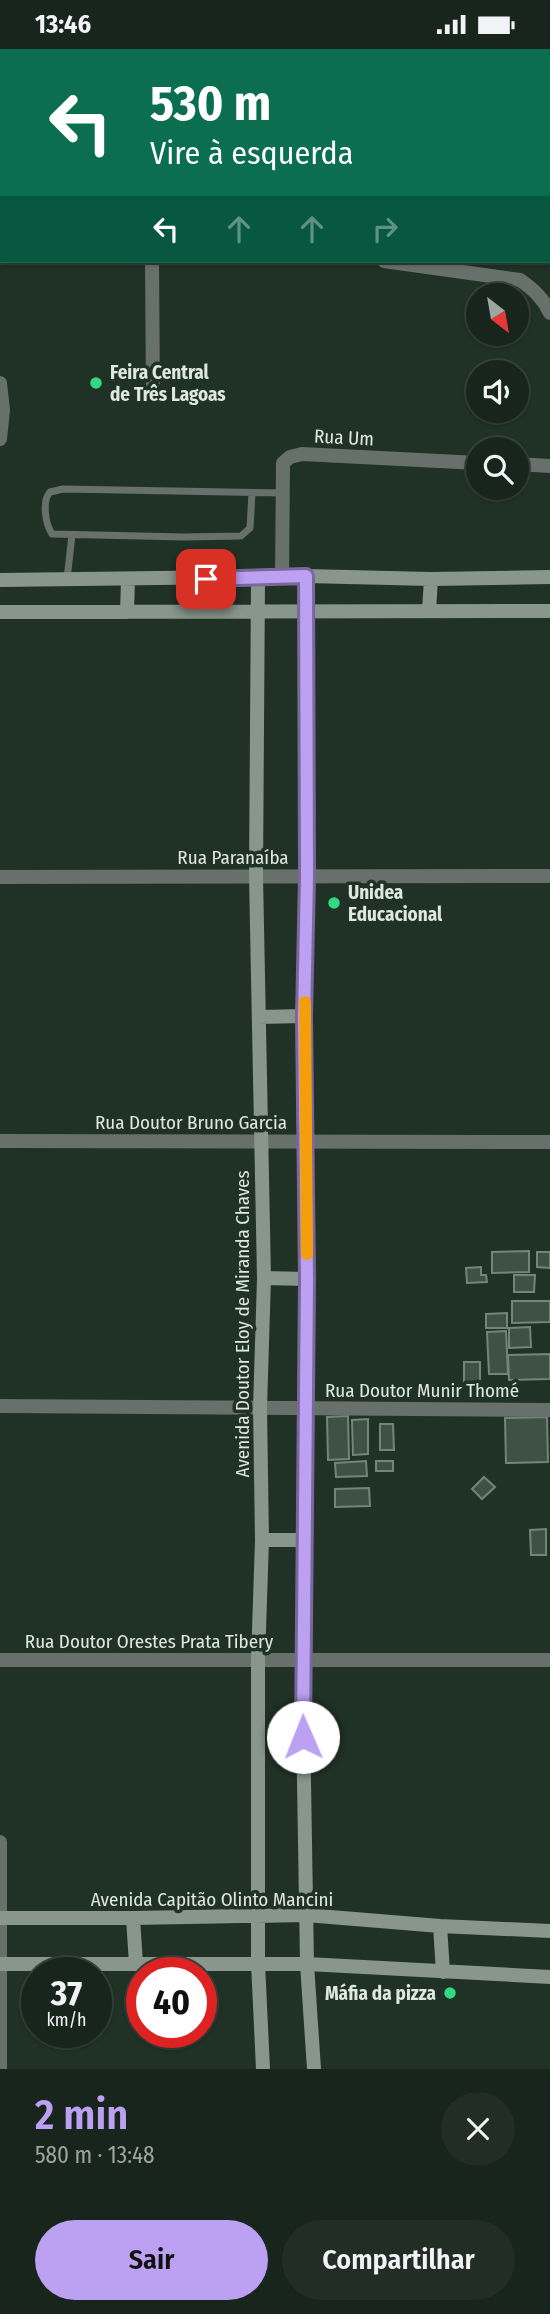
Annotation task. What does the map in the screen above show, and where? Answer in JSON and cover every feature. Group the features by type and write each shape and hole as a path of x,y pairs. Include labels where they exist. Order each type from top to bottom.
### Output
{"street":[{"path":"152,263 153,394"},
{"path":"399,263 520,279 535,291 550,313"},
{"path":"0,383 3,410 0,439"},
{"name":"Rua Um","path":"282,577 283,463 290,457 302,454 466,462"},
{"path":"529,465 550,466"},
{"path":"306,576 307,877 304,1016 307,1279 306,1540 302,1660 307,1964 314,2069"},
{"path":"0,580 306,576 431,579 550,577"},
{"name":"Avenida Doutor Eloy de Miranda Chaves","path":"258,578 256,876 264,1278 260,1408 262,1540 258,1660 258,1963 263,2069"},
{"path":"429,611 431,579"},
{"path":"127,612 128,580"},
{"path":"0,613 550,611"},
{"name":"Rua Paranaíba","path":"0,877 550,876"},
{"path":"259,1017 304,1016"},
{"name":"Rua Doutor Bruno Garcia","path":"0,1141 550,1142"},
{"path":"264,1278 307,1279"},
{"name":"Rua Doutor Munir Thomé","path":"0,1406 550,1409"},
{"path":"262,1540 306,1540"},
{"name":"Rua Doutor Orestes Prata Tibery","path":"0,1660 550,1660"},
{"path":"0,1842 0,2069"},
{"name":"Avenida Capitão Olinto Mancini","path":"0,1918 306,1915 440,1926 550,1931"},
{"path":"133,1918 136,1957"},
{"path":"440,1926 443,1972"},
{"path":"217,1963 307,1964 550,1977"},
{"path":"0,1964 126,1964"}],"lane":[{"path":"251,493 250,528 241,536 72,535 52,534 48,530 45,501 50,492 62,489 283,493"},
{"path":"67,579 72,535"}],"building":[{"path":"529,1251 529,1272 492,1273 492,1252"},
{"path":"537,1252 550,1252 550,1268 537,1267"},
{"path":"481,1267 481,1275 486,1275 487,1282 467,1283 466,1268"},
{"path":"514,1275 535,1275 534,1292 514,1292"},
{"path":"512,1301 550,1301 550,1322 512,1323"},
{"path":"507,1313 507,1328 486,1328 486,1314"},
{"path":"530,1327 531,1347 509,1348 509,1328"},
{"path":"506,1331 508,1374 489,1374 487,1332"},
{"path":"550,1354 550,1379 509,1380 508,1355"},
{"path":"464,1362 480,1362 480,1383 464,1383"},
{"path":"348,1416 349,1459 328,1460 327,1417"},
{"path":"547,1417 548,1462 506,1463 505,1418"},
{"path":"368,1419 368,1454 353,1455 352,1420"},
{"path":"380,1424 393,1424 394,1450 380,1450"},
{"path":"366,1461 367,1476 336,1477 335,1463"},
{"path":"376,1461 393,1461 393,1471 376,1471"},
{"path":"484,1477 495,1487 482,1499 472,1489"},
{"path":"369,1488 370,1506 335,1507 335,1489"},
{"path":"546,1529 546,1555 531,1555 530,1530"}],"slow traffic":[{"path":"305,1002 307,1254"}],"place":[{"name":"Feira Central de Três Lagoas","path":"96,383"},
{"name":"Unidea Educacional","path":"334,903"},
{"name":"Máfia da pizza","path":"450,1993"}],"route":[{"path":"206,579 306,576 307,877 304,1016 307,1279 303,1737"}]}
